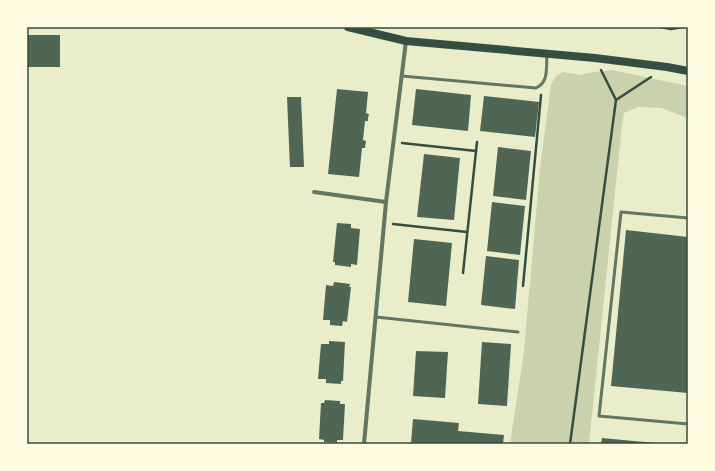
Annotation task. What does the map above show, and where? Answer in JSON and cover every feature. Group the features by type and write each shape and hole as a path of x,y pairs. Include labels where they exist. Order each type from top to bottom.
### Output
{"main road":[{"path":"348,27 406,41 595,58 667,67 688,72"}],"street":[{"path":"364,444 386,202 406,41"},
{"path":"314,192 386,202"}],"lane":[{"path":"402,76 536,88 542,85 545,80 547,54"},
{"path":"688,218 621,212 599,416 688,424"},
{"path":"376,317 518,332"}],"path":[{"path":"660,27 671,30 683,27"},
{"path":"570,444 616,100 595,58"},
{"path":"616,100 667,67"},
{"path":"523,286 542,85"},
{"path":"394,142 476,152"},
{"path":"463,273 477,142"},
{"path":"384,223 467,232"}],"green space":[{"path":"612,70 688,86 688,118 661,108 638,107 624,113 589,444 510,444 524,351 540,168 551,85 556,76 563,72 580,75"}],"building":[{"path":"27,35 60,35 60,67 27,67"},
{"path":"337,89 368,92 366,113 369,114 368,121 365,121 363,140 366,141 365,148 362,148 359,177 328,174"},
{"path":"416,89 471,95 468,131 412,125"},
{"path":"484,96 539,102 535,137 480,131"},
{"path":"287,97 301,97 304,167 290,167"},
{"path":"498,147 531,151 526,200 493,196"},
{"path":"424,154 460,158 454,220 417,217"},
{"path":"492,202 525,206 520,255 487,251"},
{"path":"337,223 351,224 351,228 360,229 357,265 351,264 351,267 335,265 335,262 333,262"},
{"path":"626,230 688,237 688,393 611,386"},
{"path":"414,239 452,243 446,306 408,302"},
{"path":"486,256 519,260 515,309 481,305"},
{"path":"334,282 350,284 349,287 351,287 347,322 343,321 342,326 330,325 330,320 323,320 326,285 333,286"},
{"path":"329,341 345,342 343,381 341,381 341,384 326,383 326,379 318,379 321,344 329,344"},
{"path":"482,342 511,344 507,406 478,404"},
{"path":"416,351 448,352 445,398 413,396"},
{"path":"325,400 340,401 340,404 345,404 343,440 337,440 337,443 324,442 324,440 319,439 321,403 324,403"},
{"path":"413,419 459,423 458,431 504,435 503,444 411,444"},
{"path":"602,438 655,443 655,444 601,444"}]}
